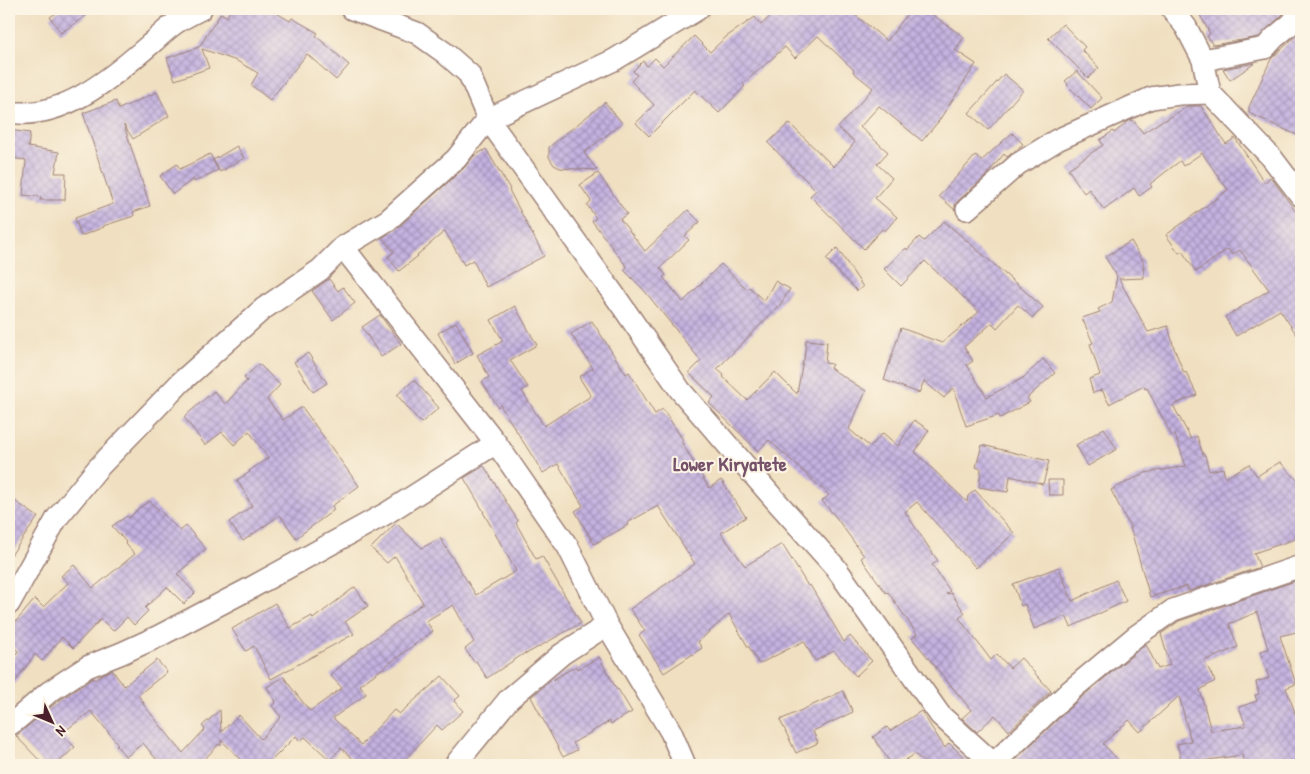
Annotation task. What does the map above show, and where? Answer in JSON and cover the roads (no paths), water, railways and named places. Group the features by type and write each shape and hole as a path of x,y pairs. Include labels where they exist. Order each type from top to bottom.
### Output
{"street":[{"path":"9,112 30,113 48,110 69,103 112,76 177,22 201,9"},
{"path":"352,9 416,33 445,53 469,74 488,120 620,303 680,390 836,568 940,715 993,765 1070,692 1136,636 1173,610 1301,566"},
{"path":"9,604 57,518 98,468 181,382 263,309 320,270 343,247 388,220 456,159 488,120 614,60 698,9"},
{"path":"1172,9 1186,27 1203,60 1210,93 1272,158 1301,196"},
{"path":"1203,60 1265,48 1292,23 1301,10"},
{"path":"967,209 1018,164 1058,140 1150,98 1179,94 1210,93"},
{"path":"343,247 496,443 568,547 607,625 671,732 685,765"},
{"path":"9,725 49,692 87,667 122,654 144,643 247,590 388,513 496,443"},
{"path":"455,765 509,699 562,654 607,625"}],"district":[{"name":"Lower Kiryatete","path":"730,463"}]}
